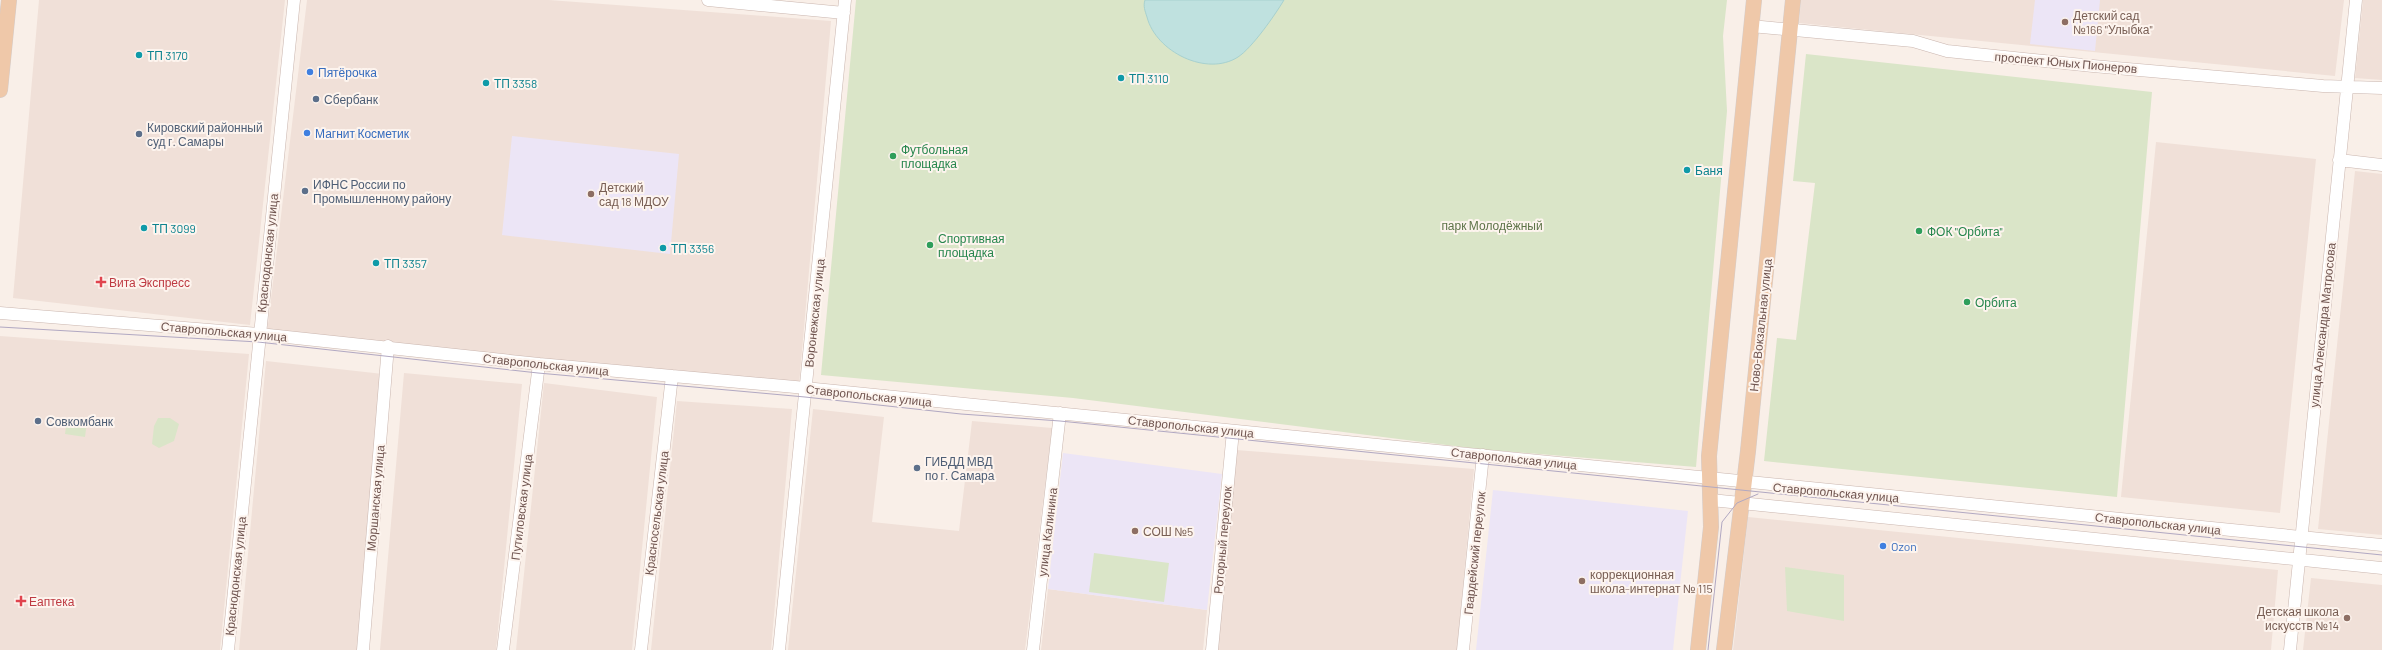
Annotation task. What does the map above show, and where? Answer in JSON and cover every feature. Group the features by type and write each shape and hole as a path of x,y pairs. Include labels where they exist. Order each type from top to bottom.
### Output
{"main road":[{"path":"0,90 9,0"},
{"path":"1698,650 1711,527 1709,456 1754,0"},
{"name":"Ново-Вокзальная улица","path":"1724,650 1744,483 1793,0"}],"street":[{"name":"Краснодонская улица","path":"228,650 294,0"},
{"path":"708,0 844,13"},
{"name":"Воронежская улица","path":"779,650 845,0"},
{"name":"улица Александра Матросова","path":"2290,650 2346,85 2356,0"},
{"name":"проспект Юных Пионеров","path":"1751,26 1913,42 1947,50 2093,66 2180,72 2322,86 2346,85 2382,88"},
{"path":"2339,160 2382,165"},
{"name":"Ставропольская улица","path":"0,313 388,346 539,364 806,388 1483,455 1744,483 2382,545"},
{"name":"Моршанская улица","path":"363,650 388,346"},
{"name":"Путиловская улица","path":"503,650 539,364"},
{"name":"Красносельская улица","path":"641,650 672,376"},
{"name":"улица Калинина","path":"1033,650 1060,413"},
{"name":"Роторный переулок","path":"1212,650 1232,431"},
{"name":"Гвардейский переулок","path":"1463,650 1483,455"},
{"name":"Ставропольская улица","path":"1711,500 2298,558 2382,568"}],"shaded area":[{"path":"39,0 285,0 250,325 13,298"},
{"path":"307,0 549,0 831,21 799,385 267,332"},
{"path":"1801,0 2344,0 2335,76 1799,23"},
{"name":"Детский сад №166 \"Улыбка\"","path":"2035,0 2100,0 2095,51 2030,44"},
{"path":"2363,0 2382,0 2382,80 2355,78"},
{"name":"Детский сад 18 МДОУ","path":"512,136 679,154 670,254 502,235"},
{"path":"2156,142 2316,159 2280,513 2121,497"},
{"path":"2355,171 2382,174 2382,535 2318,529"},
{"path":"0,336 249,354 220,650 0,650"},
{"path":"266,361 383,374 360,650 239,650"},
{"path":"404,373 522,384 496,650 380,650"},
{"path":"544,383 657,397 632,650 516,650"},
{"path":"677,401 792,409 771,650 651,650"},
{"path":"813,409 884,417 872,522 959,531 972,421 1052,428 1025,650 788,650"},
{"path":"1236,450 1474,469 1457,650 1213,650"},
{"name":"СОШ №5","path":"1063,453 1222,474 1207,610 1048,589"},
{"name":"коррекционная школа-интернат № 115","path":"1493,490 1688,511 1673,650 1476,650"},
{"path":"1748,517 2278,570 2271,650 1733,650"},
{"path":"2311,578 2382,585 2382,650 2303,650"},
{"path":"1048,589 1207,610 1203,650 1041,650"}],"green space":[{"name":"парк Молодёжный","path":"856,0 1727,0 1723,36 1727,111 1696,467 1478,449 1073,398 821,375"},
{"name":"Орбита","path":"1806,54 2152,92 2117,497 1764,461 1777,338 1796,340 1815,183 1793,181"},
{"path":"158,418 170,418 179,424 174,441 159,448 152,444 154,426"},
{"path":"67,420 87,422 85,437 65,434"},
{"path":"1094,553 1169,563 1164,602 1089,592"},
{"path":"1785,567 1844,575 1844,621 1787,611"}],"water":[{"path":"1145,0 1284,0 1263,31 1244,53 1226,62 1212,64 1184,58 1161,41 1152,30 1145,11"}],"tram line":[{"path":"0,327 258,342 538,373 805,397 961,414 1060,421 2382,555"},
{"path":"1708,650 1722,522 1737,503 1758,494"}],"place":[{"name":"Детский сад №166 \"Улыбка\"","path":"2065,22"},
{"name":"ТП 3170","path":"139,55"},
{"name":"Пятёрочка","path":"310,72"},
{"name":"ТП 3110","path":"1121,78"},
{"name":"ТП 3358","path":"486,83"},
{"name":"Сбербанк","path":"316,99"},
{"name":"Магнит Косметик","path":"307,133"},
{"name":"Кировский районный суд г. Самары","path":"139,134"},
{"name":"Футбольная площадка","path":"893,156"},
{"name":"Баня","path":"1687,170"},
{"name":"ИФНС России по Промышленному району","path":"305,191"},
{"name":"Детский сад 18 МДОУ","path":"591,194"},
{"name":"ТП 3099","path":"144,228"},
{"name":"ФОК \"Орбита\"","path":"1919,231"},
{"name":"Спортивная площадка","path":"930,245"},
{"name":"ТП 3356","path":"663,248"},
{"name":"ТП 3357","path":"376,263"},
{"name":"Вита Экспресс","path":"101,282"},
{"name":"Орбита","path":"1967,302"},
{"name":"Совкомбанк","path":"38,421"},
{"name":"ГИБДД МВД по г. Самара","path":"917,468"},
{"name":"СОШ №5","path":"1135,531"},
{"name":"Ozon","path":"1883,546"},
{"name":"коррекционная школа-интернат № 115","path":"1582,581"},
{"name":"Еаптека","path":"21,601"},
{"name":"Детская школа искусств №14","path":"2347,618"}]}
